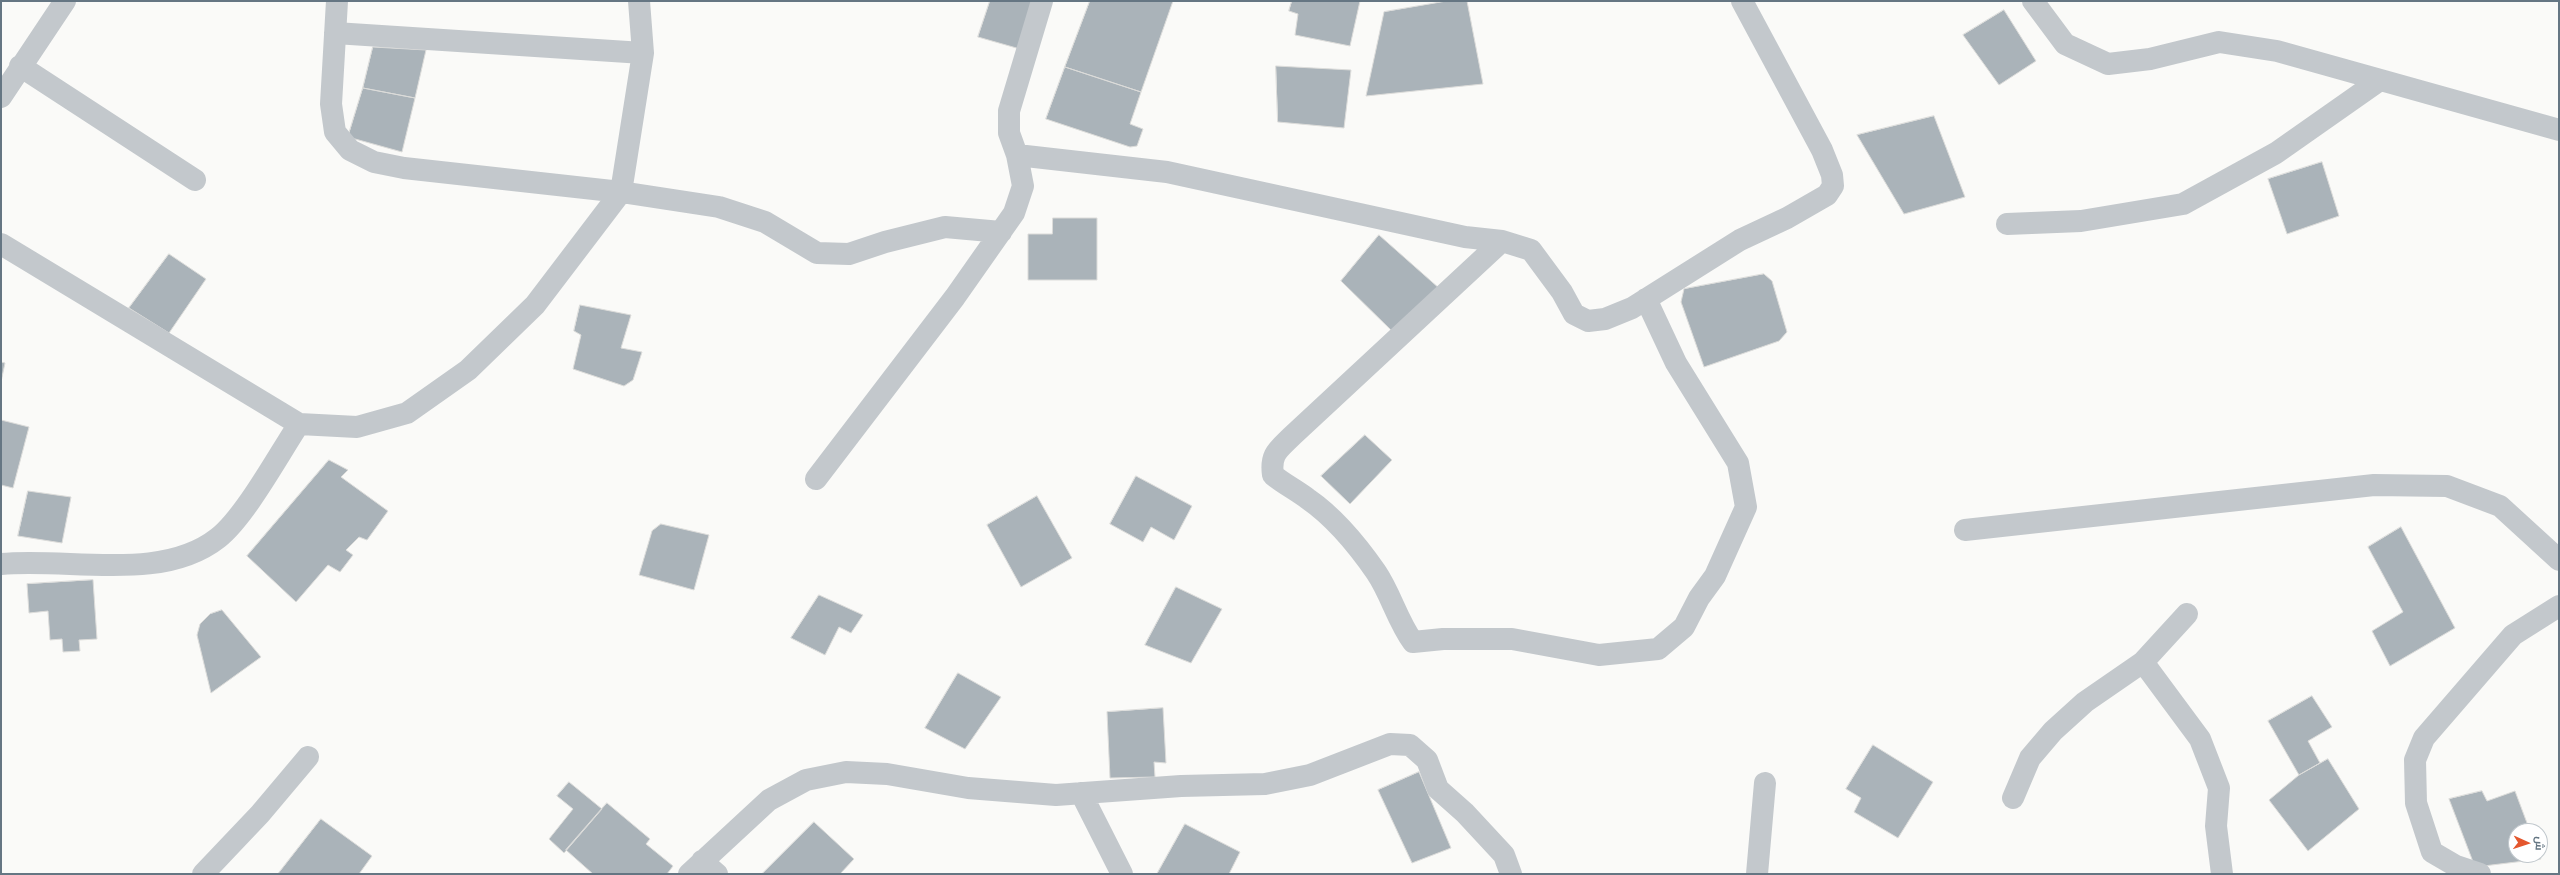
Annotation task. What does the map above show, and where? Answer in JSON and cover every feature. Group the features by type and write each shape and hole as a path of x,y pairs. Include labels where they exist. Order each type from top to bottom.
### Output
{"street":[{"path":"1,97 64,1"},
{"path":"337,1 331,104 335,132 350,150 374,162 404,168 621,192 719,207 765,222 817,253 849,254 885,242 945,227 1001,232"},
{"path":"1,244 298,424 357,427 407,413 468,370 535,305 621,192 643,53 640,1"},
{"path":"816,479 900,372 1014,213 1023,186 1017,155 1009,134 1009,111 1042,1"},
{"path":"1017,155 1167,172 1465,237 1502,241 1531,250 1562,292 1574,314 1588,322 1605,319 1632,308 1740,240 1787,218 1827,195 1833,186 1832,175 1822,150 1742,1"},
{"path":"2033,1 2065,44 2108,64 2150,59 2219,42 2277,52 2559,130"},
{"path":"335,33 643,53"},
{"path":"20,66 195,180"},
{"path":"2007,224 2081,221 2182,204 2276,153 2380,80"},
{"path":"1502,241 1292,436 1276,452 1271,462 1273,475 1288,488 1308,499 1345,532 1377,573 1401,626 1412,642 1443,639 1512,639 1599,655 1658,649 1684,626 1699,598 1715,576 1746,507 1738,463 1676,363 1646,299"},
{"path":"1,564 19,562 124,566 154,563 192,552 218,538 244,508 298,424"},
{"path":"1965,530 2366,485 2447,486 2500,506 2559,560"},
{"path":"2480,874 2456,866 2432,852 2416,803 2415,760 2424,738 2513,635 2559,606"},
{"path":"2013,798 2030,758 2053,731 2085,702 2142,662 2187,614"},
{"path":"2142,662 2200,740 2219,788 2216,826 2222,874"},
{"path":"703,870 770,800 806,780 846,772 887,774 968,788 1056,795 1181,786 1265,784 1310,775 1390,744 1410,745 1427,760 1438,789 1465,813 1504,854 1511,874"},
{"path":"202,874 260,814 308,757"},
{"path":"1757,874 1765,783"},
{"path":"1081,793 1122,874"}],"building":[{"path":"990,1 1035,1 1020,49 978,37"},
{"path":"1090,1 1173,1 1141,92 1065,67"},
{"path":"1292,1 1360,1 1350,46 1295,35 1298,14 1289,11"},
{"path":"1447,1 1467,1 1483,84 1366,96 1384,12"},
{"path":"2004,10 2036,61 1999,85 1963,35"},
{"path":"373,47 426,50 415,98 363,88"},
{"path":"1276,66 1351,70 1344,128 1278,122"},
{"path":"1065,67 1141,92 1130,124 1143,129 1137,146 1130,147 1046,119"},
{"path":"363,88 415,98 402,152 348,137"},
{"path":"1934,116 1965,197 1904,214 1857,135"},
{"path":"2322,162 2339,216 2287,234 2268,179"},
{"path":"1053,218 1097,218 1097,280 1028,280 1028,234 1052,234"},
{"path":"1379,235 1440,289 1394,333 1341,281"},
{"path":"169,254 206,279 169,333 129,308"},
{"path":"1764,274 1772,281 1787,332 1779,341 1704,367 1681,302 1684,289"},
{"path":"580,305 631,315 621,348 642,352 633,380 624,386 573,369 581,335 574,331"},
{"path":"1,362 5,363 1,382"},
{"path":"1,420 29,427 13,488 1,485"},
{"path":"1365,435 1392,460 1350,504 1321,476"},
{"path":"329,460 348,470 341,477 388,511 367,540 359,537 346,550 353,555 340,572 328,565 296,602 247,556"},
{"path":"1136,476 1192,506 1174,540 1151,527 1143,542 1110,524"},
{"path":"28,491 71,497 62,543 18,536"},
{"path":"1037,496 1072,558 1021,587 987,525"},
{"path":"661,524 709,535 694,590 639,575 652,531"},
{"path":"2401,527 2455,628 2390,666 2372,631 2403,612 2368,547"},
{"path":"93,580 97,639 79,640 80,651 63,652 62,639 50,640 48,611 29,613 27,584"},
{"path":"1176,587 1222,609 1191,663 1145,645"},
{"path":"819,595 863,615 851,633 839,627 825,655 791,638"},
{"path":"222,610 261,657 211,693 197,635 200,624 210,614"},
{"path":"958,673 1001,697 965,749 925,728"},
{"path":"2312,696 2332,727 2308,741 2320,763 2299,775 2268,721"},
{"path":"1163,708 1166,763 1154,762 1155,777 1110,778 1107,712"},
{"path":"1873,745 1933,782 1898,838 1854,812 1861,798 1846,789"},
{"path":"2328,759 2359,809 2308,851 2269,800 2299,775"},
{"path":"1419,772 1451,848 1412,863 1378,790"},
{"path":"569,782 602,809 564,853 549,839 573,809 557,796"},
{"path":"2482,791 2487,801 2515,791 2527,823 2508,823 2508,863 2475,867 2449,799"},
{"path":"607,803 650,839 646,844 673,866 667,874 593,874 566,850"},
{"path":"321,819 372,856 359,874 278,874"},
{"path":"814,822 854,859 840,874 762,874"},
{"path":"1185,824 1240,852 1229,874 1157,874"}]}
